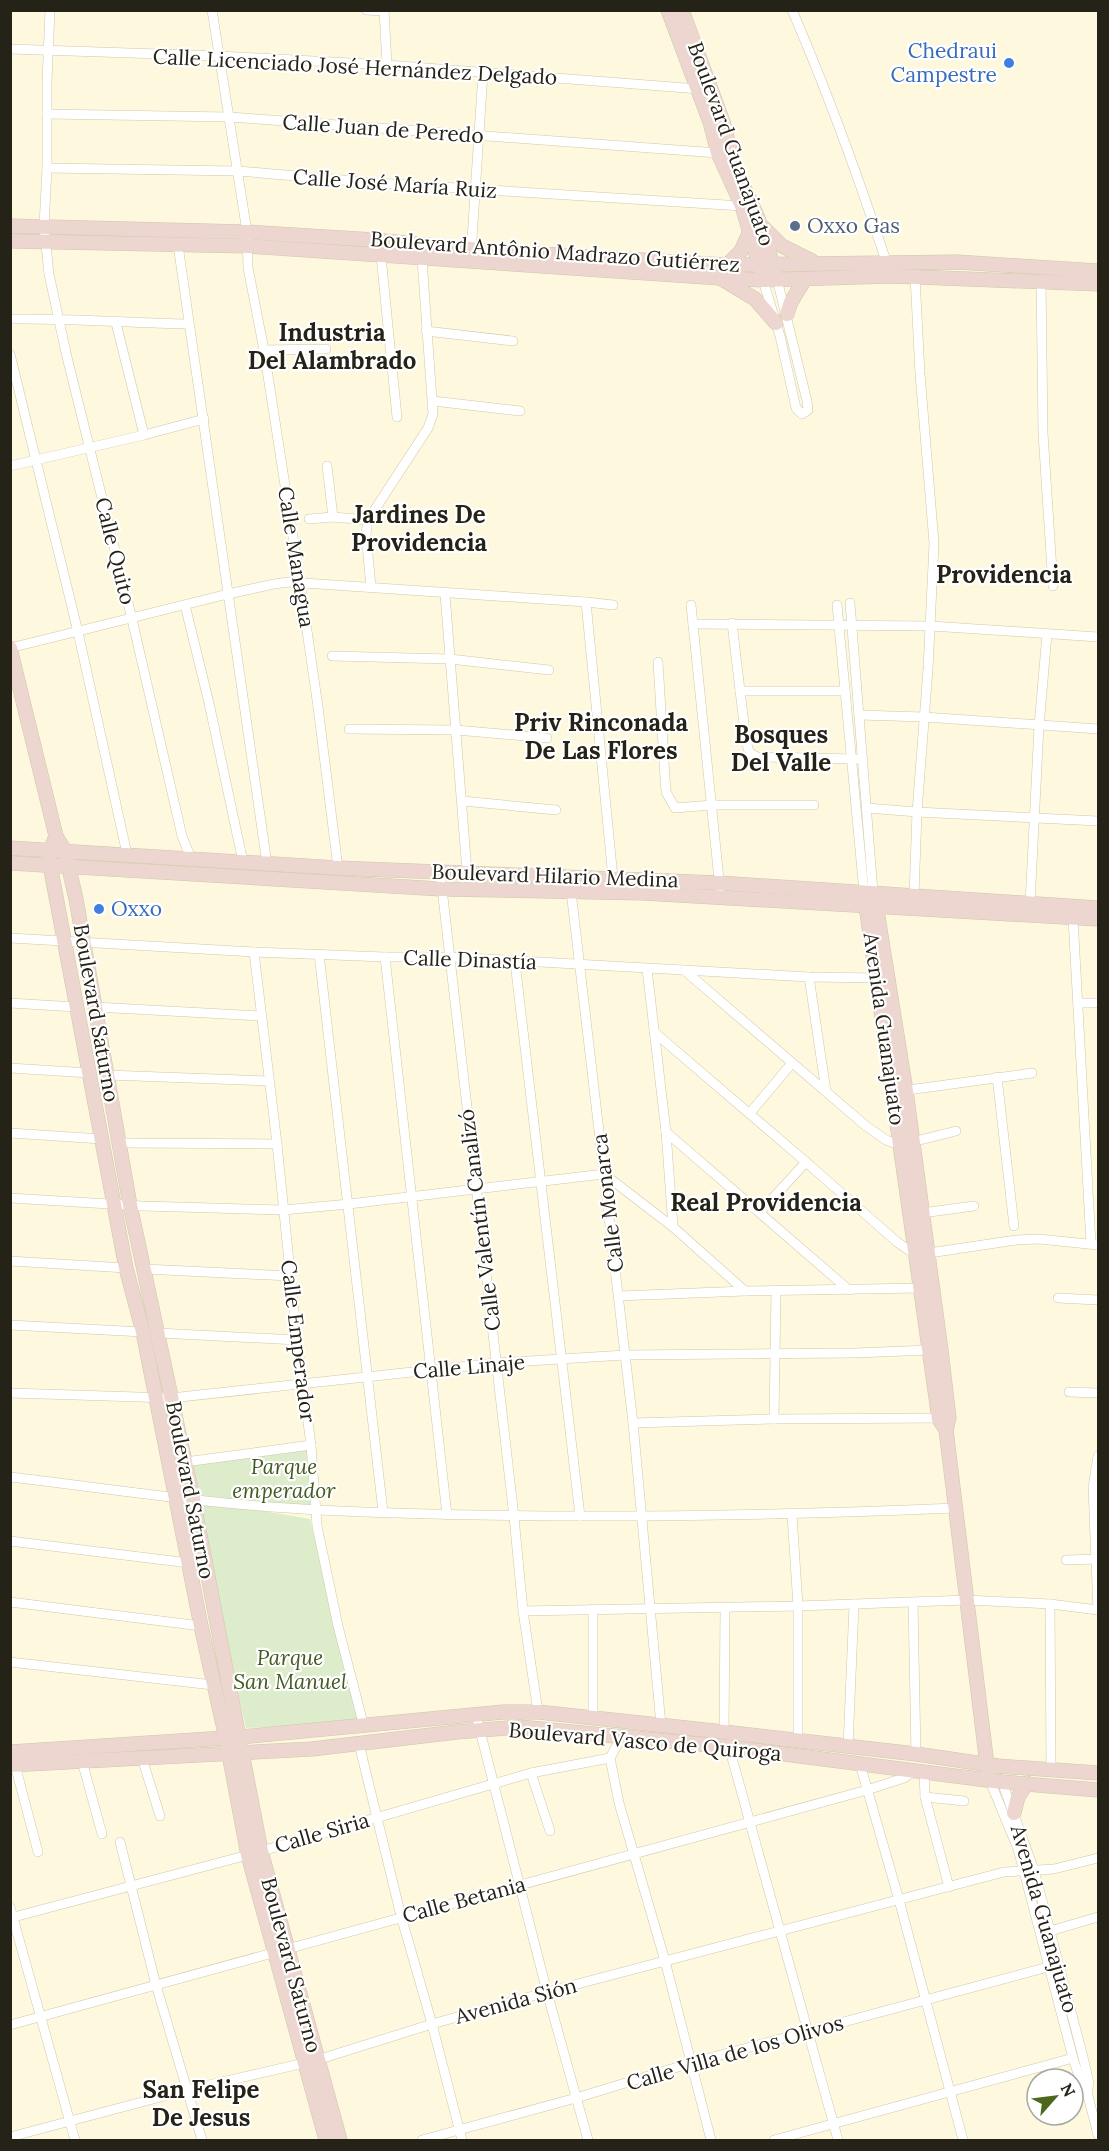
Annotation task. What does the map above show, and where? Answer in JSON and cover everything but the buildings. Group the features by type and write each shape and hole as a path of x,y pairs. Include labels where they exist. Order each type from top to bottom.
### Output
{"street":[{"name":"Calle Quito","path":"50,10 48,168 44,242 58,319 183,836 191,859"},
{"name":"Calle Managua","path":"212,10 247,232 248,268 264,350 300,582 338,868"},
{"path":"366,10 384,11 387,65"},
{"name":"Boulevard Guanajuato","path":"668,10 699,89 718,153 742,206 755,227"},
{"name":"Boulevard Guanajuato","path":"682,10 723,122 770,279"},
{"path":"792,10 854,164 886,261"},
{"name":"Calle Licenciado José Hernández Delgado","path":"10,49 220,56 387,65 699,89"},
{"path":"471,255 483,74"},
{"name":"Calle Juan de Peredo","path":"47,114 230,117 718,153"},
{"name":"Calle José María Ruiz","path":"48,168 238,171 475,190 742,206"},
{"name":"Boulevard Antônio Madrazo Gutiérrez","path":"10,226 247,232 720,278 805,279 915,276 1098,284"},
{"path":"727,265 741,251 755,227 783,246 813,262"},
{"name":"Boulevard Antônio Madrazo Gutiérrez","path":"10,241 247,246 422,259 490,251 727,265 886,261 957,262 1098,271"},
{"path":"178,245 267,864"},
{"path":"381,256 397,417"},
{"path":"371,587 366,534 368,520 428,428 433,414 422,259"},
{"path":"914,896 916,812 931,626 934,543 920,374 915,276"},
{"path":"720,278 755,299 781,319"},
{"path":"770,279 807,401 808,410 804,414 796,408 781,319 770,279"},
{"path":"781,319 805,279"},
{"path":"1041,281 1043,432 1053,586"},
{"path":"10,319 189,324"},
{"path":"116,323 144,435"},
{"path":"426,331 513,341"},
{"path":"264,350 326,350"},
{"path":"10,354 78,632 127,854"},
{"path":"433,401 520,411"},
{"path":"10,466 144,435 204,418"},
{"path":"327,466 333,517"},
{"path":"309,519 333,517 368,520"},
{"path":"10,648 228,594 274,584 300,582 613,605"},
{"path":"445,594 467,872"},
{"path":"586,602 613,878"},
{"name":"Avenida Guanajuato","path":"850,603 867,808 870,899 876,978 900,1091"},
{"path":"691,604 721,890"},
{"name":"Avenida Guanajuato","path":"837,604 851,759 900,1091 967,1600 991,1761 1023,1870 1073,2058 1089,2085"},
{"path":"185,605 243,862"},
{"path":"732,623 749,752 752,755 862,759"},
{"path":"693,624 931,626 1098,637"},
{"path":"1030,904 1039,726 1047,634"},
{"name":"Boulevard Saturno","path":"10,648 56,836 65,851 69,867 130,1205 193,1499 233,1737 228,1753 311,2061 340,2140"},
{"path":"332,656 450,659 549,670"},
{"path":"658,662 665,778 669,801 675,808 712,805 814,805"},
{"path":"740,691 845,691"},
{"path":"859,715 924,717 1098,729"},
{"path":"349,729 456,730 547,738"},
{"path":"462,801 556,810"},
{"path":"867,808 1098,820"},
{"path":"50,858 56,836"},
{"name":"Boulevard Hilario Medina","path":"10,849 50,858 69,867 441,889 721,890"},
{"name":"Boulevard Hilario Medina","path":"10,864 50,858 65,851 338,868 613,878 721,890 870,899 1098,919"},
{"name":"Boulevard Saturno","path":"50,858 126,1268 143,1332 213,1685 233,1737 243,1752 254,1853"},
{"name":"Calle Valentín Canalizó","path":"440,871 523,1611 537,1712"},
{"name":"Calle Monarca","path":"572,891 633,1423 661,1725"},
{"name":"Boulevard Hilario Medina","path":"870,899 914,896 1098,908"},
{"path":"654,1032 897,1242 922,1255 1016,1240 1039,1239 1095,1245 1073,918"},
{"name":"Calle Dinastía","path":"10,938 254,952 450,957 809,977 876,978"},
{"name":"Calle Emperador","path":"254,952 321,1548 335,1614 364,1727"},
{"path":"319,954 383,1512"},
{"path":"385,957 447,1515"},
{"path":"515,962 580,1516"},
{"path":"647,969 666,1132 673,1227"},
{"path":"684,970 866,1126 886,1140 906,1143 956,1131"},
{"path":"809,977 826,1091"},
{"path":"10,1003 76,1007"},
{"path":"1079,1003 1098,1003"},
{"path":"94,1007 261,1016"},
{"path":"750,1113 792,1063"},
{"path":"10,1068 89,1072"},
{"path":"900,1091 1032,1073"},
{"path":"108,1075 268,1081"},
{"path":"997,1077 1014,1226"},
{"path":"666,1132 849,1290"},
{"path":"10,1133 102,1139"},
{"path":"120,1143 277,1144"},
{"name":"Avenida Guanajuato","path":"906,1143 922,1213 921,1288 930,1350 945,1422"},
{"path":"760,1212 806,1162"},
{"path":"10,1198 283,1210 604,1174 673,1227 745,1291"},
{"path":"922,1213 974,1206"},
{"path":"10,1261 126,1268"},
{"path":"144,1269 290,1276"},
{"path":"619,1296 921,1288"},
{"path":"774,1419 776,1292"},
{"path":"1058,1298 1098,1300"},
{"path":"10,1325 143,1332"},
{"path":"158,1334 297,1340"},
{"name":"Calle Linaje","path":"10,1393 156,1399 496,1363 625,1355 930,1350"},
{"path":"1069,1392 1098,1393"},
{"path":"633,1423 774,1419 945,1422"},
{"path":"185,1462 311,1445"},
{"path":"523,1611 725,1608 967,1600 1050,1604 1098,1610 1093,1487 1098,1455"},
{"path":"10,1477 193,1499 316,1510 447,1515 514,1517 792,1515 955,1508"},
{"path":"792,1515 798,1606 798,1741"},
{"path":"10,1541 189,1563"},
{"path":"1066,1560 1097,1559"},
{"path":"10,1602 201,1626"},
{"path":"913,1603 916,1754"},
{"path":"848,1747 854,1604"},
{"path":"1050,1604 1051,1768"},
{"path":"724,1732 725,1608"},
{"path":"593,1609 593,1718"},
{"path":"10,1662 213,1685"},
{"name":"Boulevard Vasco de Quiroga","path":"12,1761 233,1737 364,1727 503,1712 537,1712 1098,1773"},
{"path":"476,1715 492,1784 588,2140"},
{"name":"Boulevard Vasco de Quiroga","path":"12,1761 82,1761 312,1749 520,1727 729,1747 996,1781 1098,1790"},
{"path":"622,1736 610,1758 619,1803 665,1961 711,2140"},
{"path":"359,1744 375,1817 461,2136"},
{"path":"729,1747 838,2140"},
{"path":"142,1758 160,1816"},
{"name":"Calle Siria","path":"12,1918 254,1853 531,1773 610,1758"},
{"path":"12,1761 38,1852"},
{"path":"82,1761 102,1834"},
{"path":"860,1764 963,2140"},
{"path":"920,1771 949,1887"},
{"name":"Calle Betania","path":"10,2025 867,1790 920,1771"},
{"path":"531,1773 550,1832"},
{"name":"Avenida Guanajuato","path":"996,1781 1014,1813 1034,1870 1089,2085 1098,2135"},
{"path":"1014,1813 1018,1797 1027,1783"},
{"path":"925,1797 964,1801"},
{"path":"120,1842 156,1984 202,2140"},
{"name":"Avenida Sión","path":"10,2137 187,2090 311,2061 547,1992 1012,1870 1054,1869 1098,1858"},
{"path":"10,1907 75,2140"},
{"path":"1050,1930 1098,1917"},
{"name":"Calle Villa de los Olivos","path":"422,2140 461,2136 691,2063 1048,1967"},
{"path":"774,2140 1073,2058"},
{"name":"Boulevard Saturno","path":"311,2061 326,2140"}],"green space":[{"name":"Parque San Manuel","path":"311,1445 316,1510 204,1501 310,1519 360,1723 246,1728 185,1462"}],"place":[{"name":"Chedraui Campestre","path":"1009,63"},
{"name":"Oxxo Gas","path":"795,226"},
{"name":"Oxxo","path":"99,909"}],"district":[{"name":"Industria Del Alambrado","path":"332,347"},
{"name":"Jardines De Providencia","path":"419,529"},
{"name":"Providencia","path":"1004,575"},
{"name":"Priv Rinconada De Las Flores","path":"601,737"},
{"name":"Bosques Del Valle","path":"781,749"},
{"name":"Real Providencia","path":"766,1203"},
{"name":"San Felipe De Jesus","path":"201,2104"}],"park label":[{"name":"Parque emperador","path":"284,1479"}]}
